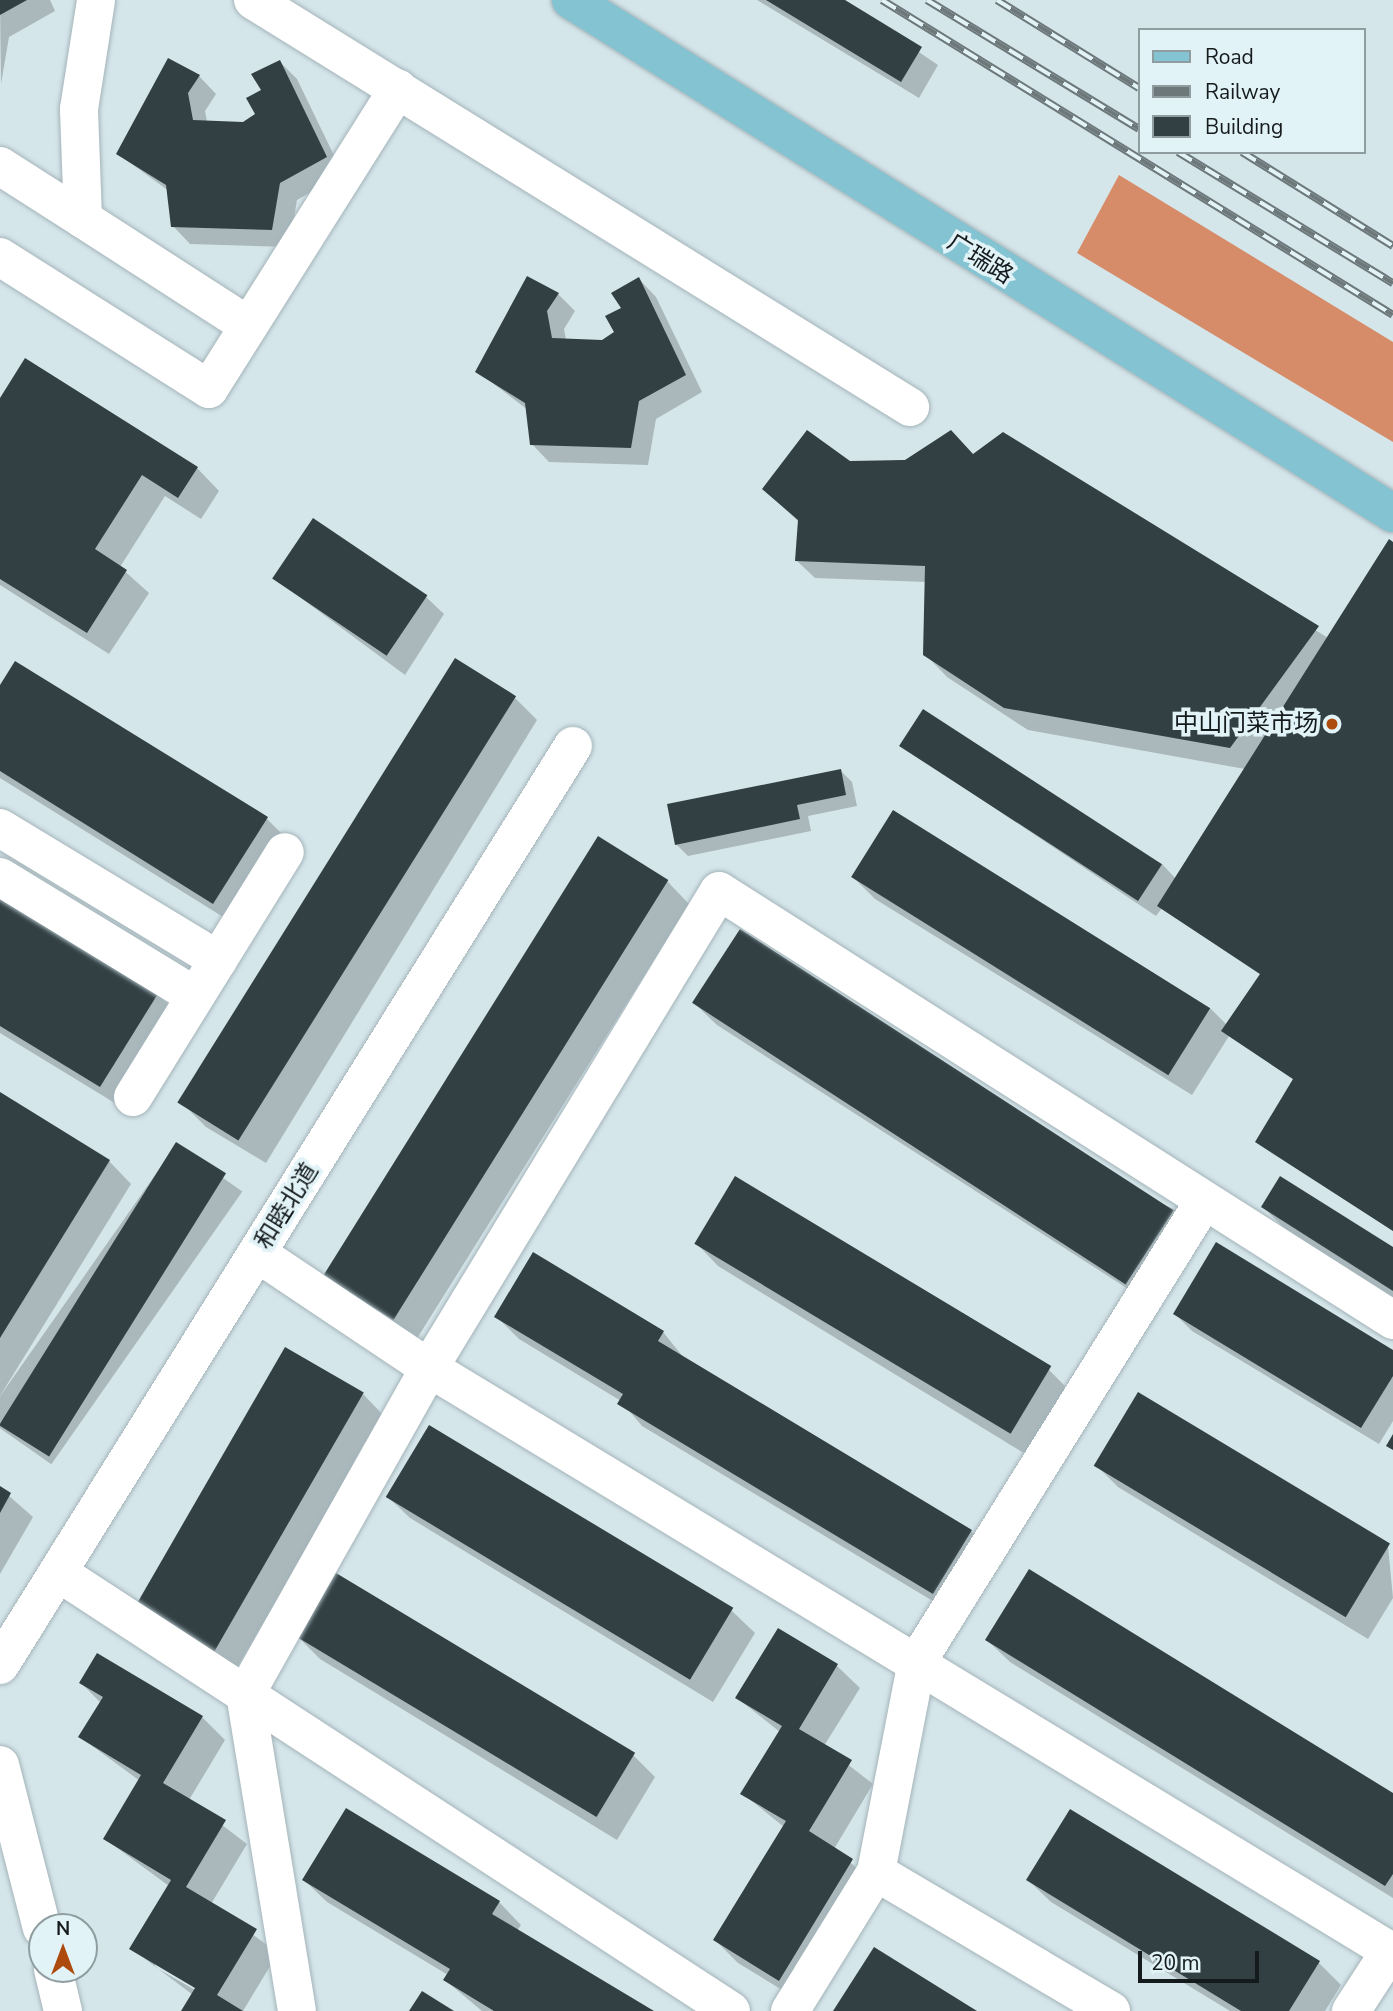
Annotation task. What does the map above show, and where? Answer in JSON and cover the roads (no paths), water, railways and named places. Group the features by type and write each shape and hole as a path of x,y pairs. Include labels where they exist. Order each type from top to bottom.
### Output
{"main road":[{"name":"广瑞路","path":"571,0 1393,513"}],"street":[{"path":"83,219 79,109 96,0"},
{"path":"253,0 910,407"},
{"path":"0,257 209,389 398,89"},
{"path":"0,166 249,326"},
{"name":"和睦北道","path":"0,1665 573,746"},
{"path":"0,828 218,960"},
{"path":"133,1097 285,852"},
{"path":"0,877 195,996"},
{"path":"297,2011 245,1695 429,1368 719,891 1393,1320"},
{"path":"790,2011 876,1872 917,1662 1204,1201"},
{"path":"257,1253 429,1368 1390,1951 1351,2011"},
{"path":"59,1573 731,2011"},
{"path":"0,1765 38,1913"},
{"path":"876,1872 1111,2011"},
{"path":"56,1983 63,2011"}],"railway":[{"path":"882,0 1393,315"},
{"path":"927,0 1138,128"},
{"path":"997,0 1138,87"},
{"path":"1181,154 1393,283"},
{"path":"1245,154 1393,246"}],"place":[{"name":"中山门菜市场","path":"1332,724"}]}
